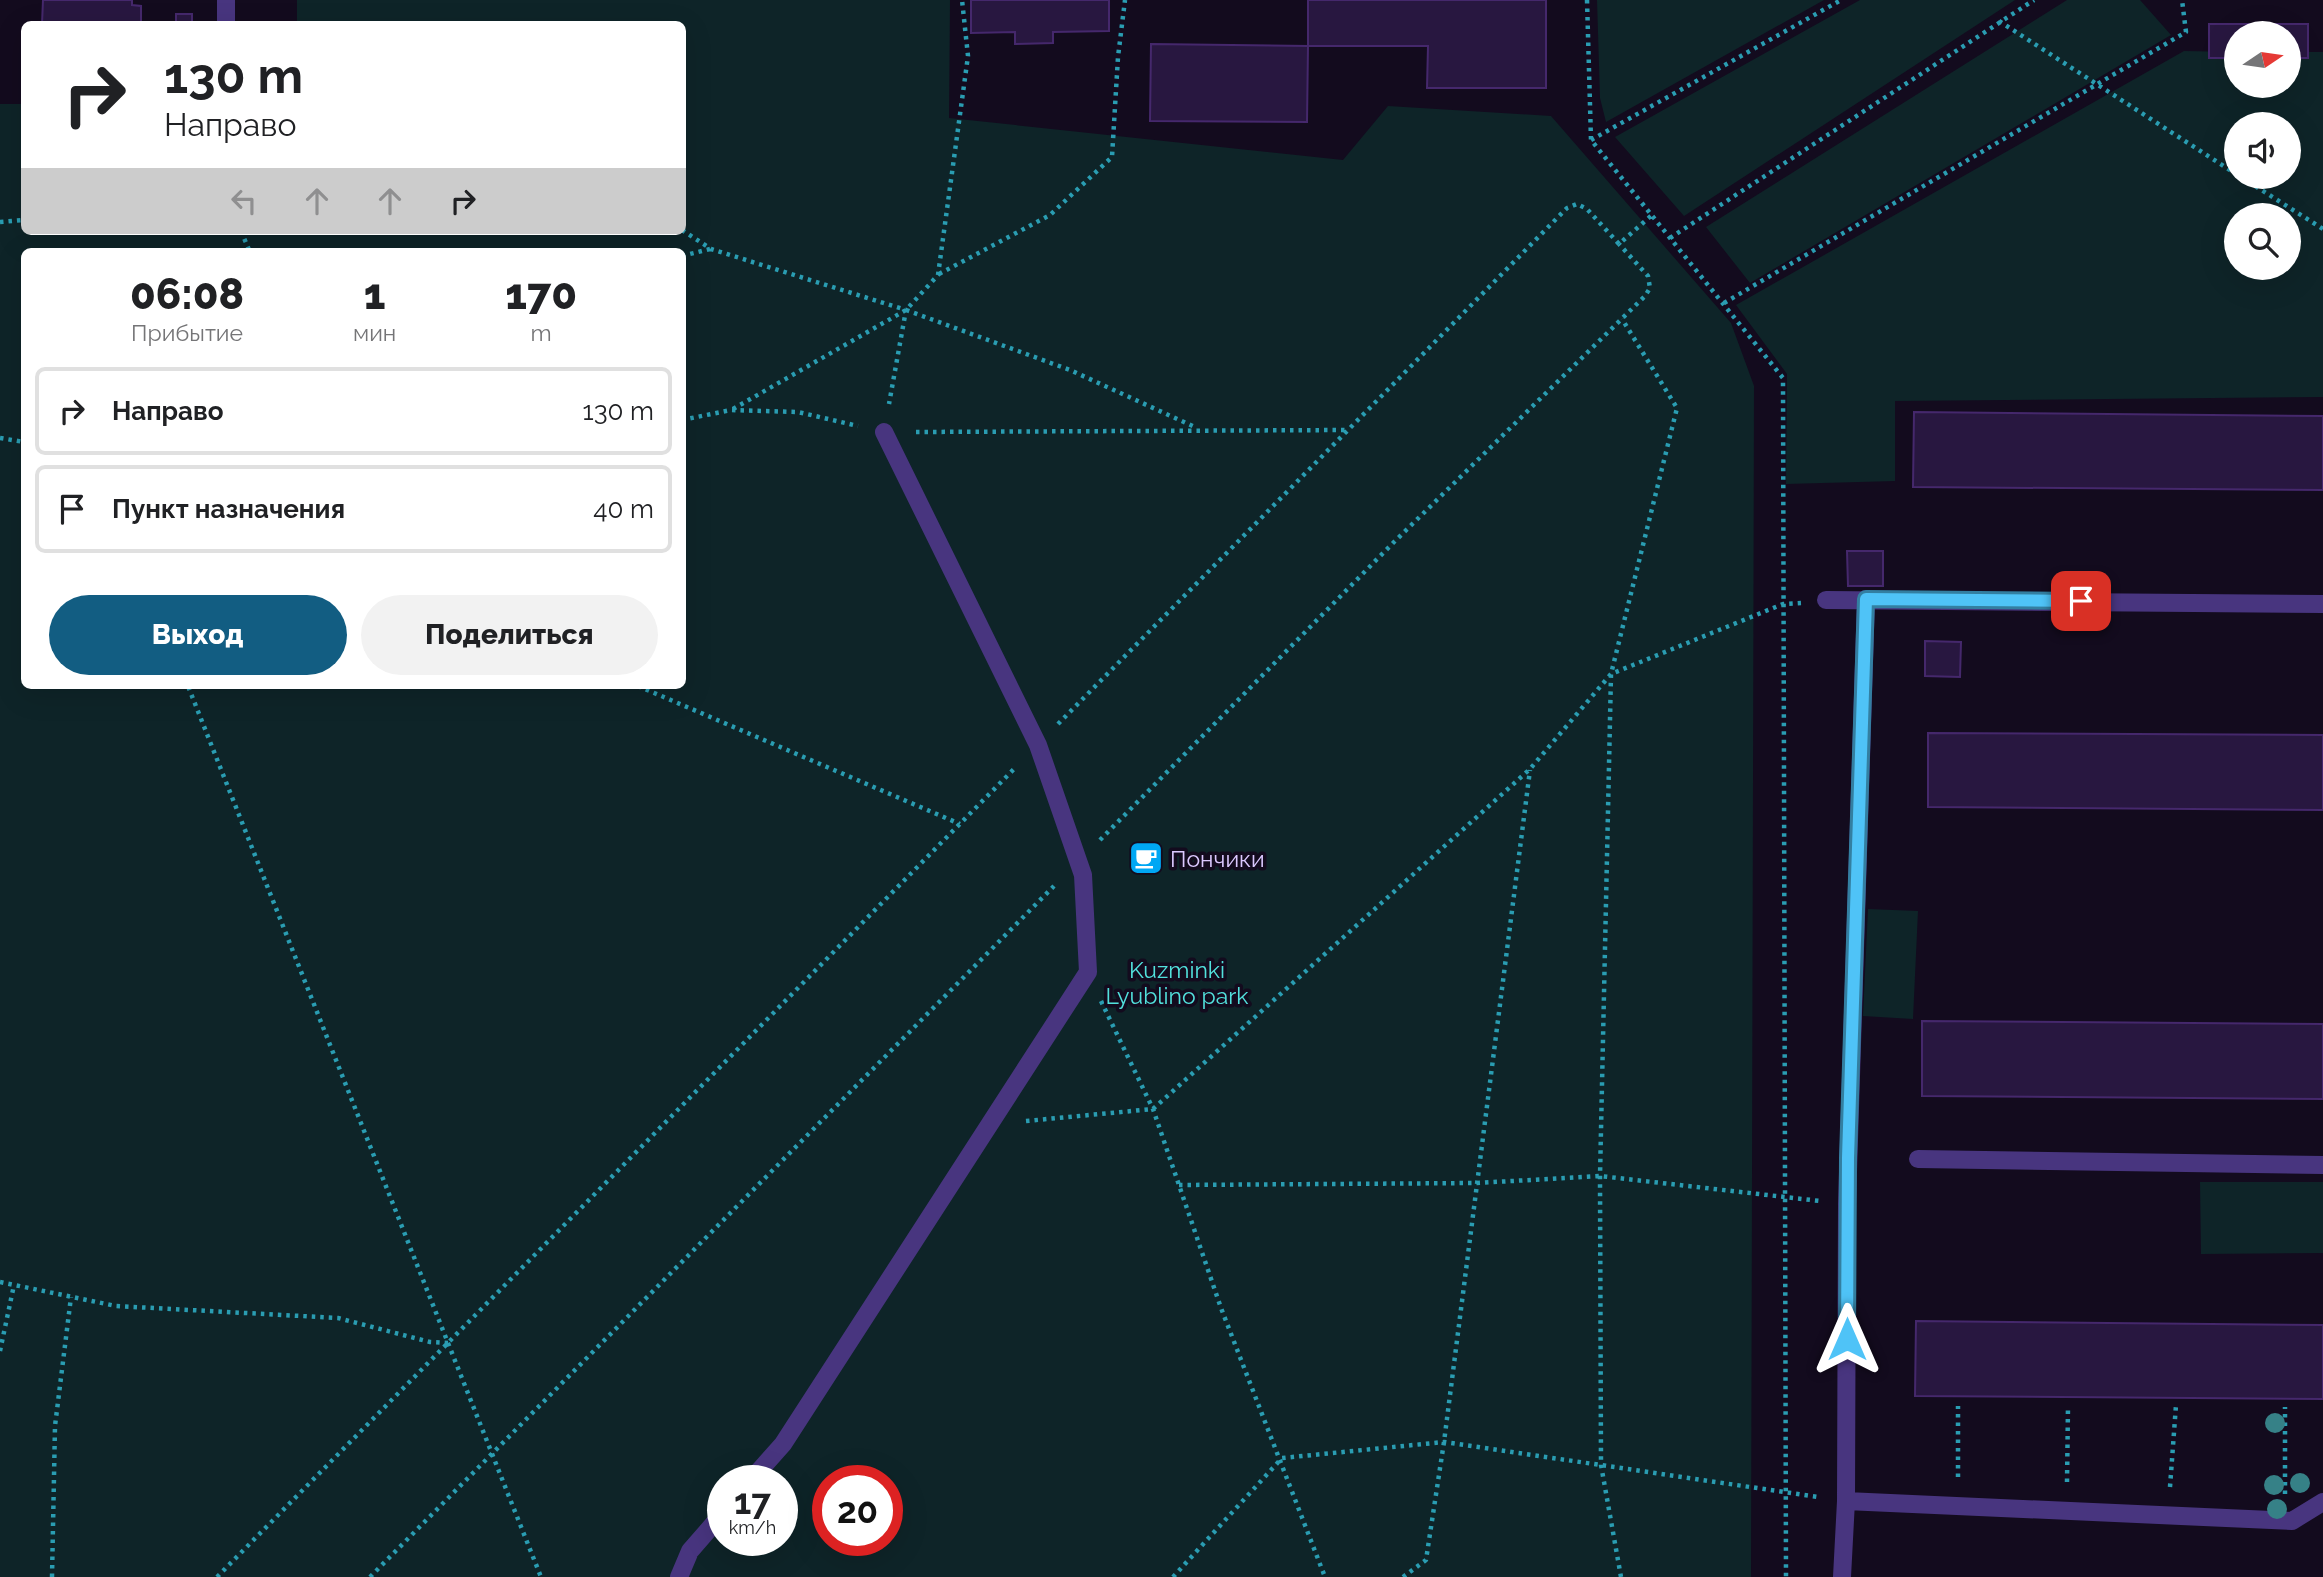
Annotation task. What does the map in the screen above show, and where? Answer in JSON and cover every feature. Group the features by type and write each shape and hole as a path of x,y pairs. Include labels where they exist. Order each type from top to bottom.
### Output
{"lane":[{"path":"226,0 226,21"},
{"path":"764,1465 783,1444 1087,972 1083,874 1038,745 884,432"},
{"path":"1843,1577 1846,1502 1847,1204 1866,599"},
{"path":"1826,600 2323,604"},
{"path":"1918,1160 2323,1165"},
{"path":"1846,1502 2285,1521 2292,1521 2323,1502"},
{"path":"679,1577 690,1551 707,1531"}],"path":[{"path":"938,275 968,56 962,0"},
{"path":"731,410 906,310 938,275 1050,215 1112,157 1118,57 1125,0"},
{"path":"1587,0 1591,140 1783,378 1786,1577"},
{"path":"1591,140 1841,0"},
{"path":"1670,238 2034,0"},
{"path":"1724,303 2186,32 2182,0"},
{"path":"1999,21 2224,166"},
{"path":"2261,189 2323,229"},
{"path":"217,1577 1567,208 1577,204 1587,209 1648,276 1650,288 370,1577"},
{"path":"1619,244 1652,215"},
{"path":"0,222 21,220"},
{"path":"686,232 711,248 906,310 1070,370 1200,429"},
{"path":"686,255 711,248"},
{"path":"884,432 906,310"},
{"path":"1621,1577 1601,1465 1600,1176 1611,674 1677,408 1622,319"},
{"path":"686,419 731,410 798,412 884,432 1349,430"},
{"path":"13,439 21,437"},
{"path":"0,438 21,441"},
{"path":"990,1125 1153,1109 1530,769 1611,674 1783,604 1826,600"},
{"path":"189,689 541,1577"},
{"path":"645,689 960,824"},
{"path":"1403,1577 1426,1560 1444,1442 1530,769"},
{"path":"1087,972 1153,1109 1221,1308 1282,1458 1325,1577"},
{"path":"1179,1185 1477,1183 1600,1176 1847,1204"},
{"path":"0,1282 116,1306 338,1318 430,1342 448,1343"},
{"path":"0,1351 14,1285"},
{"path":"52,1577 55,1426 71,1297"},
{"path":"2168,1516 2176,1405"},
{"path":"1958,1406 1959,1506"},
{"path":"2066,1511 2068,1406"},
{"path":"2285,1521 2286,1407"},
{"path":"1173,1577 1282,1458 1444,1442 1846,1502"}],"green space":[{"name":"Kuzminki Lyublino park","path":"297,0 950,0 949,118 1343,160 1388,106 1551,116 1731,323 1754,386 1751,1577 0,1577 0,104 21,104 21,235 686,235 686,21 297,21"},
{"path":"1597,0 1824,0 1606,122 1600,98"},
{"path":"1860,0 2015,0 1684,216 1615,137"},
{"path":"2067,0 2140,0 2171,35 1750,283 1706,227"},
{"path":"2184,51 2224,52 2224,98 2301,98 2301,52 2323,52 2323,397 1895,401 1895,481 1786,484 1787,374 1736,305"},
{"path":"1868,909 1918,911 1913,1019 1863,1016"},
{"path":"2200,1182 2323,1182 2323,1253 2201,1254"}],"building":[{"path":"43,0 132,0 132,5 141,6 141,21 42,21"},
{"path":"971,0 1109,0 1109,31 1053,32 1053,43 1015,44 1015,32 971,33"},
{"path":"1308,0 1546,0 1546,88 1427,88 1428,46 1308,46"},
{"path":"176,14 192,14 192,21 176,21"},
{"path":"2209,24 2224,24 2224,58 2209,58"},
{"path":"2301,24 2308,24 2308,58 2301,58"},
{"path":"1151,44 1308,46 1307,122 1150,121"},
{"path":"1914,412 2323,416 2323,490 1913,487"},
{"path":"1847,551 1883,551 1883,586 1848,586"},
{"path":"1925,641 1961,642 1960,677 1925,676"},
{"path":"1928,733 2323,735 2323,810 1928,807"},
{"path":"1922,1021 2323,1024 2323,1099 1922,1096"},
{"path":"1916,1321 2323,1325 2323,1399 1915,1396"}],"place":[{"name":"Пончики","path":"1146,858"}],"route":[{"path":"1847,1339 1848,1158 1866,599 2081,601"}]}
